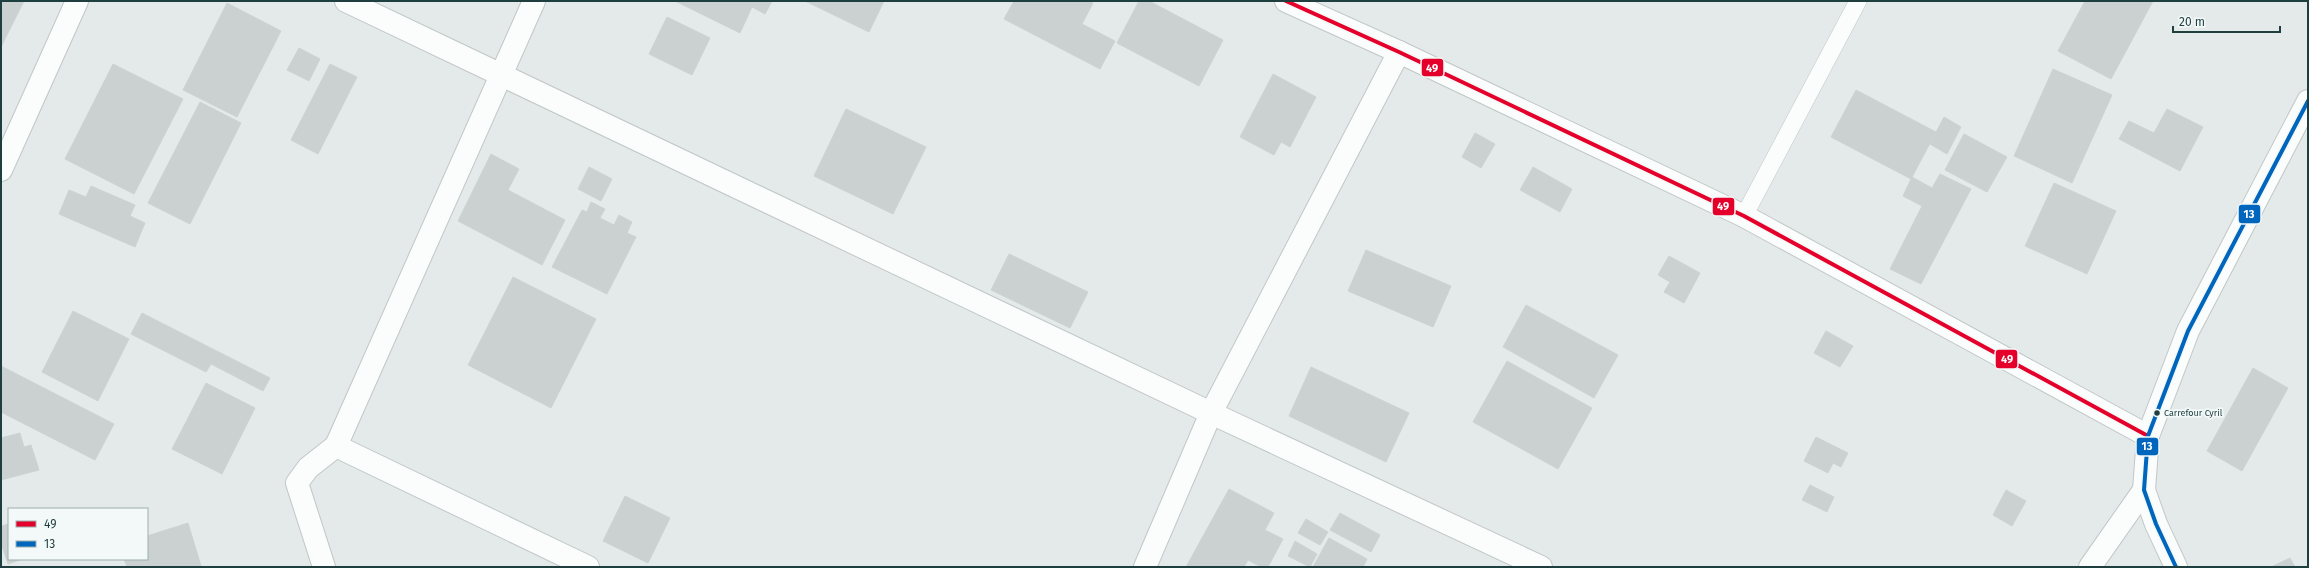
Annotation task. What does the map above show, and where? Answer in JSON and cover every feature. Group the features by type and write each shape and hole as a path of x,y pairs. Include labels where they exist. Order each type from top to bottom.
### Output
{"street":[{"path":"1,170 77,1"},
{"path":"346,1 1211,413 1541,567"},
{"path":"324,567 297,483 308,468 336,446 534,1"},
{"path":"1286,1 1400,52 1744,216 2148,436"},
{"path":"1145,567 1211,413 1400,52"},
{"path":"2176,567 2156,524 2144,490 2148,436 2188,331 2308,100"},
{"path":"336,446 588,567"},
{"path":"2090,567 2144,490"}],"lane":[{"path":"1744,216 1858,1"}],"building":[{"path":"1,1 24,1 1,47"},
{"path":"675,1 772,1 765,14 752,7 740,33"},
{"path":"805,1 884,1 869,32"},
{"path":"1014,1 1089,1 1093,3 1082,24 1115,41 1100,69 1004,19"},
{"path":"1139,1 1149,1 1223,40 1199,86 1117,43"},
{"path":"2085,1 2153,1 2111,79 2058,51"},
{"path":"227,3 281,31 237,117 183,90"},
{"path":"667,17 710,38 692,75 649,54"},
{"path":"299,48 320,59 309,81 287,70"},
{"path":"113,64 183,99 134,194 65,159"},
{"path":"330,64 357,77 318,154 291,140"},
{"path":"2053,69 2112,95 2072,183 2014,156"},
{"path":"1273,74 1316,97 1290,147 1281,142 1274,155 1240,137"},
{"path":"1856,90 1936,132 1911,179 1831,137"},
{"path":"200,102 241,123 190,224 148,203"},
{"path":"846,109 926,147 893,214 814,176"},
{"path":"2167,109 2203,127 2180,171 2119,139 2129,121 2154,133"},
{"path":"1944,117 1961,127 1947,154 1930,144"},
{"path":"1475,133 1495,144 1481,168 1462,157"},
{"path":"1964,134 2007,157 1987,192 1945,170"},
{"path":"491,154 519,169 508,190 565,220 542,265 458,221"},
{"path":"589,167 612,179 601,201 578,189"},
{"path":"1533,167 1572,189 1560,212 1520,190"},
{"path":"1940,174 1971,189 1921,284 1890,269 1922,206 1903,196 1912,177 1932,188"},
{"path":"2054,183 2116,211 2087,274 2025,246"},
{"path":"91,186 135,205 130,216 145,223 135,247 59,214 69,190 86,197"},
{"path":"591,202 605,209 600,218 614,225 619,215 632,222 627,233 636,237 607,294 552,267 582,210 587,212"},
{"path":"1366,250 1451,286 1433,327 1348,291"},
{"path":"1009,254 1088,292 1070,328 991,290"},
{"path":"1669,256 1700,273 1684,303 1664,292 1670,282 1658,275"},
{"path":"513,277 596,319 551,408 468,365"},
{"path":"1526,305 1618,355 1594,398 1503,347"},
{"path":"73,311 129,339 98,401 42,372"},
{"path":"142,313 270,378 263,391 211,364 206,372 131,334"},
{"path":"1826,331 1853,346 1840,367 1814,353"},
{"path":"1507,361 1592,408 1558,469 1473,422"},
{"path":"1,366 114,424 95,460 1,412"},
{"path":"1311,367 1409,413 1386,462 1289,416"},
{"path":"2253,368 2288,388 2242,471 2207,451"},
{"path":"206,383 255,408 222,474 172,449"},
{"path":"20,433 24,447 31,445 39,470 1,480 1,438"},
{"path":"1816,437 1848,453 1841,467 1833,463 1828,473 1804,461"},
{"path":"1810,485 1834,497 1827,512 1802,500"},
{"path":"1229,489 1274,513 1265,530 1283,539 1268,567 1261,567 1248,560 1244,567 1186,567"},
{"path":"2006,490 2026,501 2012,526 1993,515"},
{"path":"625,496 670,518 648,563 603,541"},
{"path":"1340,513 1380,535 1371,552 1330,530"},
{"path":"1306,519 1328,532 1320,545 1298,533"},
{"path":"188,523 201,566 127,567 124,560 148,560 148,536"},
{"path":"8,524 8,560 20,560 8,564 1,543 1,526"},
{"path":"1329,538 1367,559 1363,567 1313,567"},
{"path":"1295,541 1317,554 1310,567 1288,556"},
{"path":"2290,558 2295,567 2271,567"}],"transit line":[{"name":"49","path":"1286,1 1399,52 1744,216 2148,436"},
{"name":"13","path":"2176,567 2156,524 2144,490 2148,436 2188,331 2308,101"}],"place":[{"name":"Carrefour Cyril","path":"2157,413"}]}
